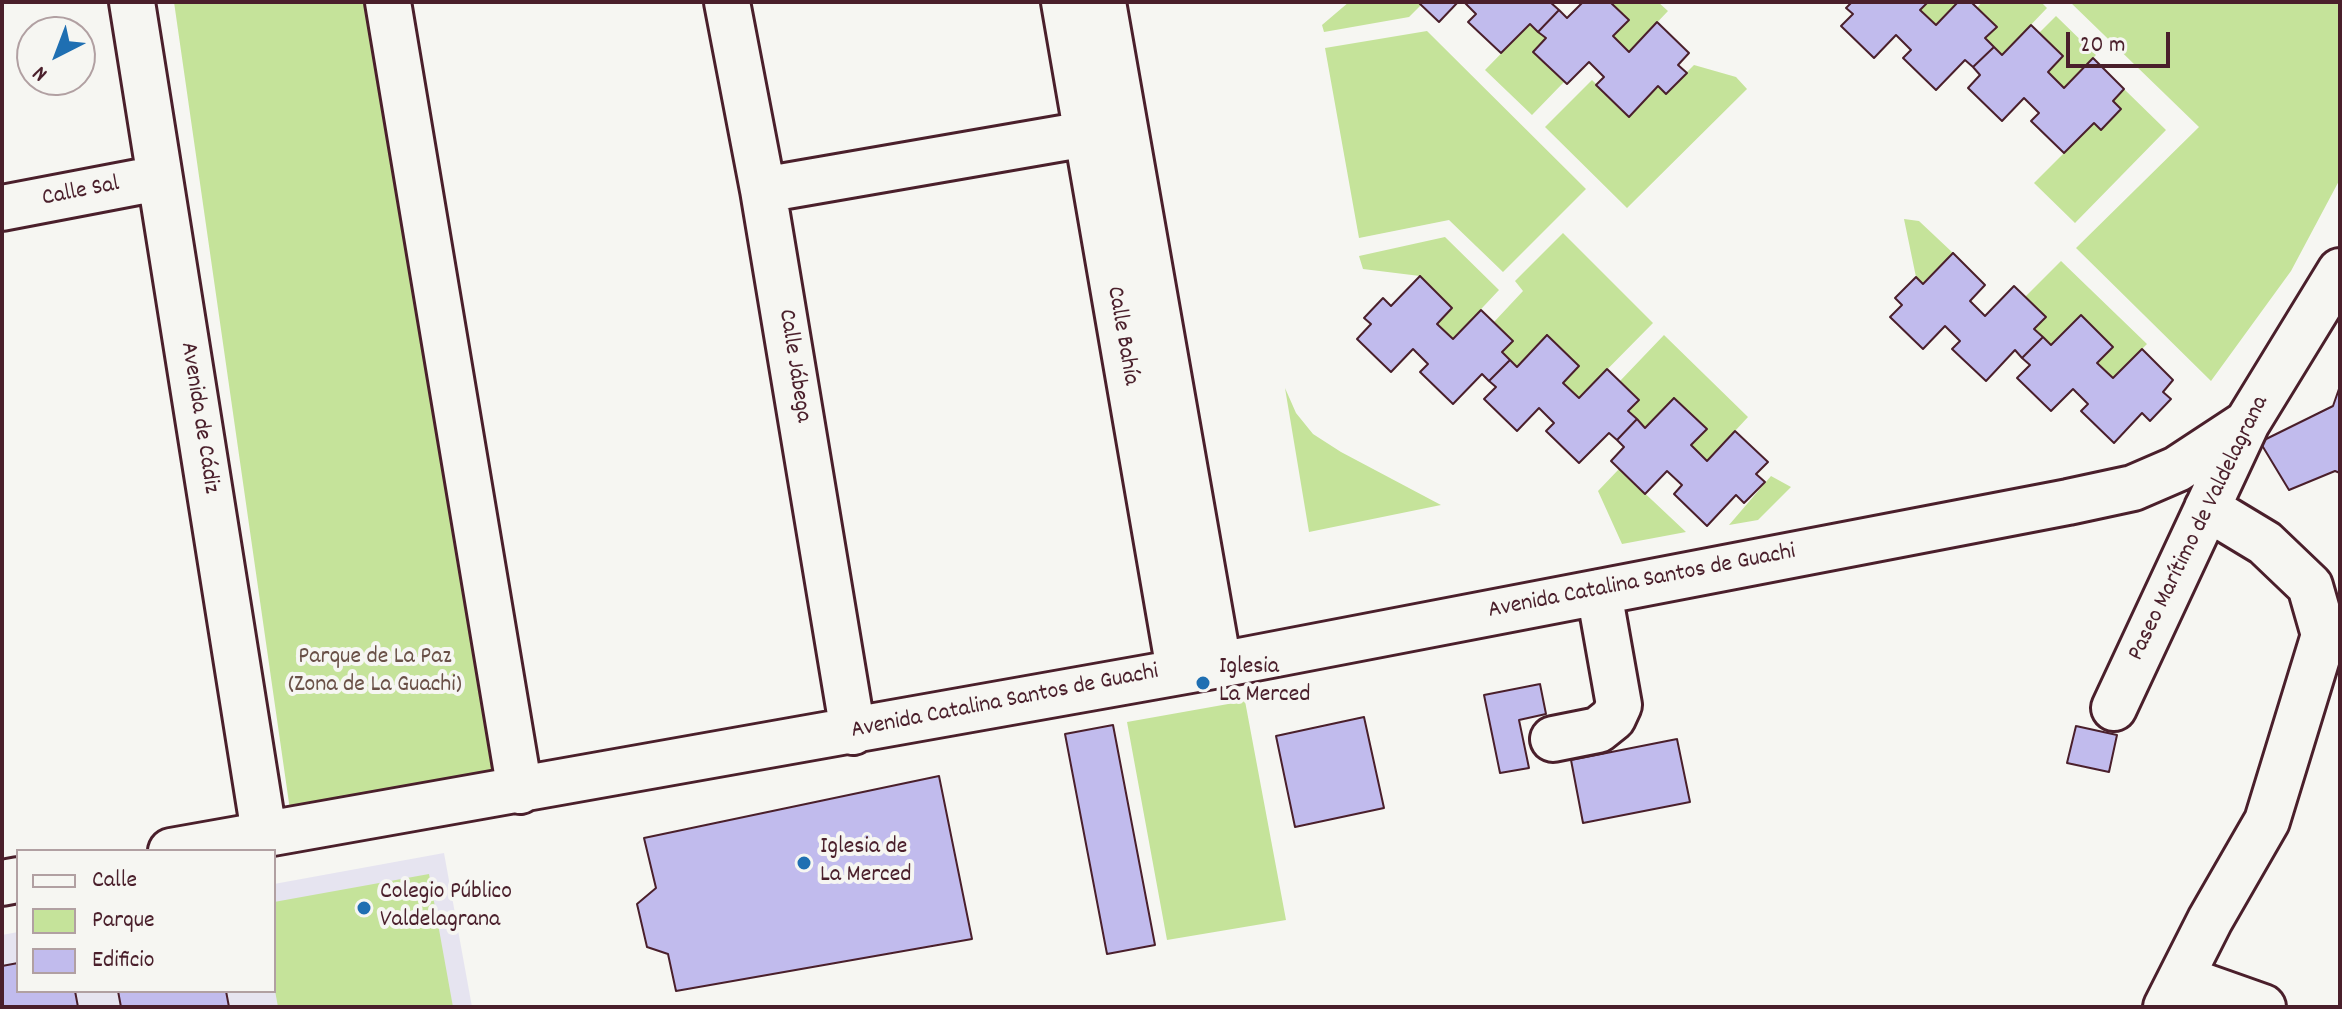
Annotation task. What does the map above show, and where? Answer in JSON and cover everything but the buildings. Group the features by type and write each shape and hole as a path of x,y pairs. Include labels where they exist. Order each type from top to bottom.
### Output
{"street":[{"name":"Avenida de Cádiz","path":"132,2 264,833"},
{"path":"388,2 520,791"},
{"name":"Calle Jábega","path":"727,2 763,190 853,732"},
{"name":"Calle Bahía","path":"1064,2 1086,134 1199,667"},
{"name":"Calle Bahía","path":"1103,2 1199,667"},
{"path":"763,190 1086,134"},
{"name":"Calle Sal","path":"2,208 159,178"},
{"name":"Paseo Marítimo de Valdelagrana","path":"2114,708 2247,423 2340,271"},
{"name":"Avenida Catalina Santos de Guachi","path":"181,849 853,732 2133,488 2177,469 2247,423"},
{"path":"2207,508 2265,543 2310,586 2330,624 2267,821 2174,993 2263,1007"},
{"path":"1553,739 1598,730 1613,718 1619,705 1599,592"}],"shaded area":[{"name":"Colegio Público Valdelagrana","path":"444,853 472,1007 2,1007 2,935 16,932 16,993 276,993 276,884"}],"green space":[{"name":"Parque de La Paz (Zona de La Guachi)","path":"174,2 364,2 496,773 290,810"},
{"path":"1349,2 1418,2 1421,5 1409,17 1324,32 1322,25"},
{"path":"1610,2 1658,2 1668,11 1629,52 1613,36 1629,20"},
{"path":"1928,2 1958,2 1936,25 1920,10"},
{"path":"1982,2 2041,2 2047,8 2002,55 1985,38 1977,8"},
{"path":"2070,2 2340,2 2340,179 2291,271 2211,381 2076,248 2199,127"},
{"path":"2056,16 2096,55 2064,88 2048,72 2063,56 2039,33"},
{"path":"1530,24 1546,38 1533,52 1564,82 1532,115 1485,70"},
{"path":"1427,31 1586,189 1503,272 1449,220 1359,238 1325,48"},
{"path":"1694,65 1736,77 1747,89 1627,208 1545,127 1592,80 1629,116 1658,86 1666,93"},
{"path":"2124,89 2166,130 2075,223 2034,183 2094,123 2101,130 2121,110 2113,101"},
{"path":"1904,219 1919,221 1953,253 1923,284 1916,277"},
{"path":"1563,233 1653,323 1579,398 1563,383 1579,366 1547,336 1517,367 1502,352 1513,340 1494,322 1523,291 1515,281"},
{"path":"1445,237 1499,290 1453,339 1437,324 1452,308 1420,276 1363,269 1359,256"},
{"path":"2061,261 2147,344 2113,378 2097,363 2113,347 2081,316 2051,345 2034,329 2045,317 2025,297"},
{"path":"1664,335 1748,417 1707,461 1691,445 1707,429 1675,398 1645,428 1628,411 1639,399 1620,381"},
{"path":"1285,388 1296,413 1313,434 1441,505 1309,532"},
{"path":"1619,469 1686,532 1622,544 1598,491"},
{"path":"1771,476 1791,487 1758,520 1729,525"},
{"path":"1245,701 1286,920 1167,940 1127,722"},
{"name":"Colegio Público Valdelagrana","path":"429,874 453,1007 278,1007 276,902"}],"place":[{"name":"Iglesia La Merced","path":"1203,683"},
{"name":"Iglesia de La Merced","path":"804,863"},
{"name":"Colegio Público Valdelagrana","path":"364,908"}]}
